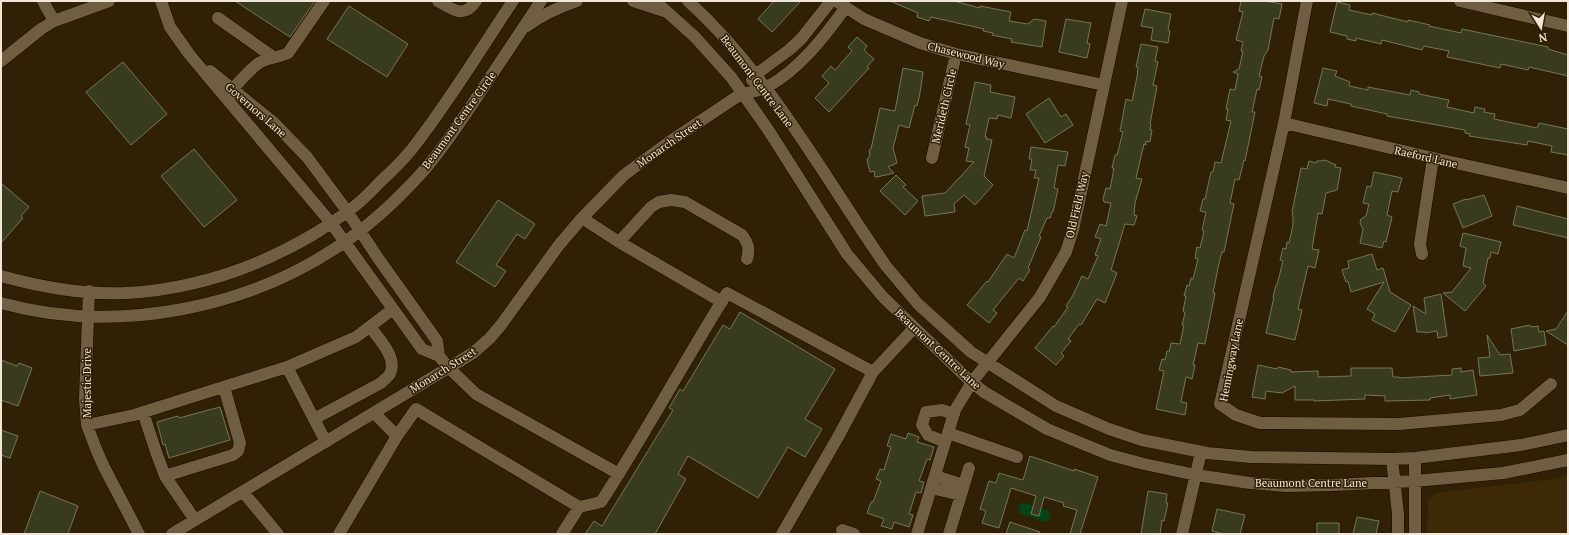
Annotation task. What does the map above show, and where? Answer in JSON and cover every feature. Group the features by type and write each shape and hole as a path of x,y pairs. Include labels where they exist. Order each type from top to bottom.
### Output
{"street":[{"path":"43,1 54,21"},
{"path":"1,61 41,29 54,21 109,1"},
{"name":"Governors Lane","path":"161,1 170,27 189,54 229,93 330,223 422,349 439,356 437,340 347,211 307,157 273,122 229,93"},
{"path":"229,93 259,63 273,57 283,56 288,53 324,1"},
{"path":"438,1 451,10 459,12 467,11 476,1"},
{"name":"Beaumont Centre Circle","path":"1,276 54,287 89,291 126,293 146,291 213,278 272,256 299,242 356,206 412,149 513,1"},
{"name":"Beaumont Centre Circle","path":"1,303 62,315 124,316 191,307 234,297 286,276 344,242 360,230 408,187 438,153 464,118 541,1"},
{"path":"521,30 559,7 577,1"},
{"path":"633,1 668,13"},
{"name":"Beaumont Centre Lane","path":"656,1 695,36 722,64 767,128 847,254 883,297 914,328 984,392 1047,429 1082,445 1110,455 1144,464 1196,475 1250,483 1286,486 1415,482 1503,473 1568,460"},
{"name":"Beaumont Centre Lane","path":"688,1 719,30 766,88 886,266 918,304 971,352 1056,406 1084,419 1142,440 1201,452 1251,457 1415,458 1520,445 1568,435"},
{"path":"743,94 756,75 789,50 831,1"},
{"name":"Old Field Way","path":"917,534 954,414 972,382 988,364 1040,297 1066,252 1122,1"},
{"name":"Hemingway Lane","path":"1307,1 1284,123 1220,404 1236,415 1260,423 1399,424 1502,415 1520,410 1552,384"},
{"path":"1460,1 1568,26"},
{"path":"743,94 766,88 780,79 813,48 841,4"},
{"name":"Chasewood Way","path":"841,4 864,19 920,43 956,54 1104,85"},
{"path":"218,18 273,57"},
{"name":"Merideth Circle","path":"932,158 956,54"},
{"name":"Monarch Street","path":"180,532 196,520 473,353 490,338 501,325 559,245 582,218 624,175 669,142 743,94"},
{"name":"Raeford Lane","path":"1284,123 1568,188"},
{"path":"1422,254 1420,244 1433,158"},
{"path":"619,242 651,207 660,202 671,200 685,202 742,235 747,242 749,251 747,259"},
{"path":"582,218 619,242 722,302"},
{"name":"Majestic Drive","path":"89,291 85,399 87,425 104,467 139,534"},
{"path":"339,534 397,436 416,410 579,507 601,502 727,293 873,372"},
{"path":"87,425 143,412 287,367 356,337 393,309"},
{"path":"314,419 381,383 390,375 393,365 390,355 370,327"},
{"path":"782,534 838,437 873,372 914,328"},
{"path":"439,356 448,367 476,394 619,474"},
{"path":"287,367 326,442"},
{"path":"165,476 233,456 238,450 240,443 224,387"},
{"path":"954,414 942,410 926,412 922,425 928,435 946,438 1017,457"},
{"path":"143,412 165,476 196,520"},
{"path":"374,413 397,436"},
{"path":"1182,534 1201,452"},
{"path":"1415,458 1416,534"},
{"path":"1392,459 1398,514 1398,534"},
{"path":"949,534 969,468"},
{"path":"935,476 962,490"},
{"path":"931,488 962,490"},
{"path":"243,492 278,534"},
{"path":"562,534 579,507"},
{"path":"842,530 854,534"}],"shaded area":[{"path":"1568,475 1568,534 1427,534 1428,500 1435,493 1553,479"},
{"path":"1022,502 1050,511 1049,514 1051,518 1046,522 1019,513 1020,510 1018,506 1021,505"}],"building":[{"path":"235,1 315,1 290,37"},
{"path":"774,1 801,1 772,32 758,19"},
{"path":"890,1 954,1 980,8 980,6 1011,12 1009,21 1028,24 1034,19 1046,21 1042,47 1011,42 1012,39 992,35 993,33 983,31 984,29 931,17 929,21 917,17 918,13"},
{"path":"1241,1 1265,1 1282,4 1279,19 1274,18 1268,50 1264,56 1259,76 1262,77 1259,90 1257,89 1252,112 1255,112 1245,161 1244,160 1239,180 1235,179 1230,203 1234,204 1224,252 1222,252 1219,263 1205,344 1198,343 1193,365 1195,365 1192,379 1186,377 1181,402 1187,403 1185,415 1156,409 1164,371 1159,370 1162,359 1165,360 1167,351 1169,352 1171,343 1180,344 1185,313 1183,311 1186,296 1184,296 1187,285 1189,286 1191,278 1193,279 1198,259 1195,258 1197,247 1200,248 1204,231 1202,230 1206,212 1200,211 1203,199 1205,199 1211,172 1213,172 1215,162 1221,163 1231,121 1226,120 1228,109 1226,109 1230,89 1235,90 1238,74 1233,72 1239,69 1243,51 1241,51 1243,42 1236,40 1243,12 1239,11"},
{"path":"1337,2 1350,5 1349,10 1372,15 1372,13 1408,22 1408,20 1461,33 1462,29 1548,47 1548,49 1568,55 1568,76 1529,67 1528,70 1501,64 1500,68 1447,57 1449,51 1424,46 1422,50 1382,40 1381,44 1356,38 1356,41 1347,39 1347,36 1330,32"},
{"path":"349,6 408,44 387,77 327,39"},
{"path":"1145,9 1171,14 1168,30 1170,31 1168,43 1151,40 1153,28 1141,26"},
{"path":"1066,19 1091,23 1087,43 1090,44 1087,58 1059,52"},
{"path":"857,37 867,46 864,50 874,59 867,67 869,68 829,112 815,98 829,83 822,76 831,66 835,70 852,51 848,47"},
{"path":"1141,44 1158,47 1155,61 1158,62 1153,85 1157,86 1150,124 1150,130 1152,130 1150,142 1146,141 1146,145 1144,144 1136,178 1142,179 1135,203 1134,215 1137,216 1134,225 1125,224 1111,270 1117,273 1105,303 1097,299 1081,325 1079,324 1068,339 1071,341 1061,353 1064,356 1056,365 1035,348 1053,326 1054,327 1068,307 1066,306 1082,276 1088,279 1098,256 1095,255 1101,239 1095,237 1100,224 1106,226 1111,203 1104,202 1103,199 1106,188 1110,189 1114,168 1112,168 1123,132 1120,131 1126,99 1132,101 1137,77 1138,67 1136,67"},
{"path":"123,62 167,114 131,145 86,92"},
{"path":"903,68 923,72 917,106 915,105 909,128 899,125 893,148 897,163 888,167 894,173 875,177 874,171 870,172 867,160 870,155 869,150 871,149 880,108 895,111"},
{"path":"1323,68 1337,71 1335,76 1350,82 1349,86 1368,90 1368,87 1410,95 1411,90 1419,92 1419,94 1449,100 1447,107 1474,113 1475,107 1485,109 1484,112 1495,114 1494,119 1537,128 1539,123 1568,129 1568,155 1551,152 1552,146 1528,141 1527,145 1469,136 1470,134 1465,133 1465,130 1387,116 1387,114 1328,99 1327,106 1314,103"},
{"path":"975,82 991,85 990,92 1015,97 1011,118 998,115 997,119 989,118 985,137 987,137 986,139 992,140 984,176 993,185 975,205 964,195 954,204 955,212 925,216 922,196 945,193 974,162 966,161 969,148 965,147 970,125 966,124"},
{"path":"1049,98 1061,117 1066,114 1073,125 1045,143 1026,114"},
{"path":"1031,147 1068,152 1065,166 1058,165 1054,188 1058,189 1053,212 1050,218 1047,218 1039,236 1041,237 1028,268 1030,270 1023,281 1019,278 993,310 997,313 989,323 967,305 987,281 988,282 1007,254 1014,258 1025,230 1027,231 1039,178 1034,178 1036,170 1030,170 1032,159 1029,159"},
{"path":"194,149 237,200 204,227 161,176"},
{"path":"1325,160 1336,165 1335,167 1341,168 1337,190 1326,193 1322,214 1318,213 1312,249 1319,250 1315,268 1308,266 1298,309 1302,310 1295,340 1266,333 1273,297 1283,261 1280,260 1283,248 1286,249 1287,242 1289,243 1293,225 1292,212 1301,168 1307,169 1309,161 1316,163 1317,161"},
{"path":"1374,172 1402,178 1398,192 1392,191 1387,215 1392,217 1386,242 1384,241 1382,248 1360,243 1363,229 1360,223 1361,219 1366,216 1369,204 1363,203 1367,186 1371,187"},
{"path":"896,175 906,185 903,187 918,201 905,215 880,191"},
{"path":"1,183 29,207 21,216 23,218 1,243"},
{"path":"1484,195 1492,216 1463,228 1453,204"},
{"path":"498,200 535,224 525,239 517,234 496,265 506,271 495,287 456,262"},
{"path":"1517,206 1568,219 1568,238 1513,225"},
{"path":"1463,233 1501,242 1498,254 1491,252 1490,258 1488,258 1483,283 1486,286 1465,311 1443,293 1452,292 1471,268 1463,266 1466,248 1460,246"},
{"path":"1372,254 1377,270 1383,268 1390,292 1411,305 1395,332 1372,320 1375,314 1367,309 1384,282 1351,292 1348,281 1346,282 1342,270 1349,268 1348,261"},
{"path":"1441,294 1447,336 1438,338 1437,331 1425,333 1417,332 1413,306 1426,314 1424,298"},
{"path":"1568,311 1568,345 1546,331 1556,329"},
{"path":"740,312 835,369 805,419 822,429 805,457 788,447 758,498 688,456 678,474 686,479 655,534 585,534 594,521 602,526 673,410 669,408 680,389 683,391 723,325 730,329"},
{"path":"1530,325 1531,327 1538,326 1539,332 1544,331 1546,345 1514,351 1511,329"},
{"path":"1487,335 1500,355 1510,354 1513,373 1480,376 1478,358 1490,357"},
{"path":"1,360 17,366 19,363 32,368 18,406 1,400"},
{"path":"1258,365 1277,369 1278,367 1291,370 1291,372 1318,371 1318,377 1351,376 1351,368 1392,368 1393,377 1399,378 1452,375 1452,369 1461,368 1461,372 1473,370 1477,395 1450,399 1450,395 1430,398 1430,400 1385,401 1385,396 1365,395 1365,399 1314,401 1295,400 1295,386 1282,393 1266,391 1265,399 1252,397"},
{"path":"220,407 230,440 169,458 165,444 163,445 157,422 178,416 179,418"},
{"path":"1,430 18,436 10,458 1,455"},
{"path":"908,433 919,437 917,442 934,447 930,460 927,459 919,481 924,482 921,493 916,492 909,514 913,515 909,527 894,522 892,529 881,526 884,519 867,513 881,481 876,479 880,469 884,470 891,447 887,446 891,434 906,439"},
{"path":"1030,456 1074,471 1074,469 1098,477 1080,534 1070,534 1077,510 1063,506 1064,503 1044,497 1039,516 1031,514 1036,496 1011,488 999,528 982,523 986,511 980,509 989,481 996,483 999,473 1023,480"},
{"path":"40,491 78,506 68,534 24,534"},
{"path":"1148,491 1167,494 1166,503 1168,503 1164,521 1162,520 1160,534 1141,534"},
{"path":"1217,509 1245,515 1240,534 1224,534 1212,531"},
{"path":"1357,517 1379,521 1376,534 1353,534"},
{"path":"1010,522 1040,532 1039,534 1006,534"},
{"path":"1317,523 1339,523 1339,534 1317,534"}]}
